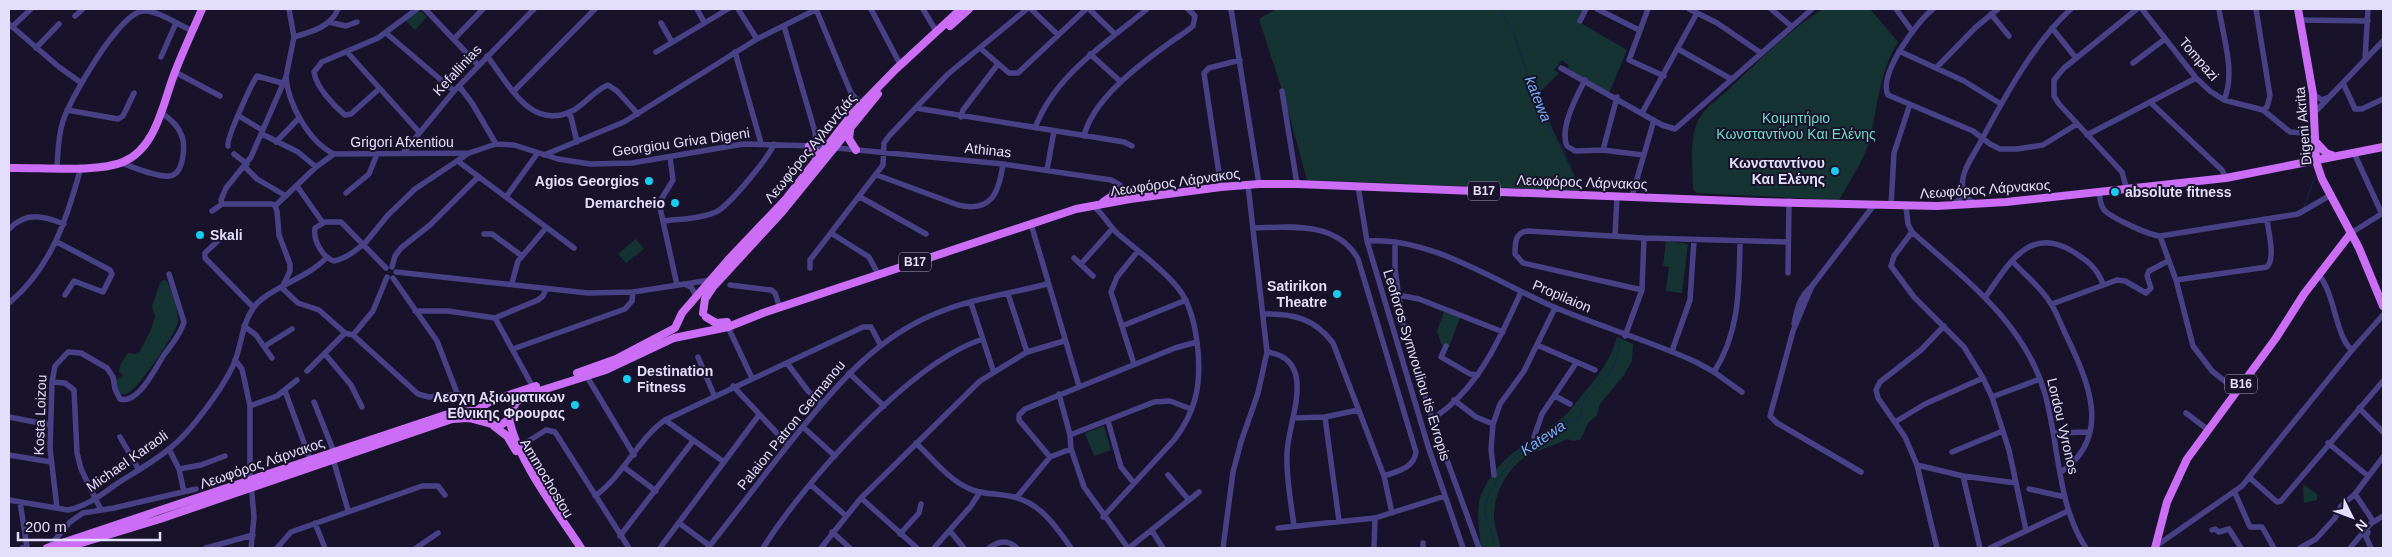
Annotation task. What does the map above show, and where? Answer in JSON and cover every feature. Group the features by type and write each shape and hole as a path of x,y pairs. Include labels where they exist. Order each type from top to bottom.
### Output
{"main road":[{"path":"9,168 81,167 121,163 130,158 144,146 154,129 175,72 202,9"},
{"name":"Λεωφόρος Αγλαντζιάς","path":"704,315 705,298 713,287 782,212 861,104 900,64 961,9"},
{"name":"Λεωφόρος Αγλαντζιάς","path":"686,310 711,280 786,200 816,161 852,126 902,68 969,9"},
{"name":"Digeni Akrita","path":"2298,9 2313,94 2316,161 2329,196 2352,233 2383,306"},
{"path":"852,126 848,136 856,150"},
{"path":"2315,140 2326,153 2334,156"},
{"path":"813,146 817,153 816,161"},
{"name":"Λεωφόρος Λάρνακος","path":"65,548 79,546 445,415 477,410 491,402 616,359 670,331 679,322 686,310 695,308 716,323 724,323 780,308 1031,224 1096,205 1130,199 1248,184 1297,184 1789,201 1906,207 1976,204 2127,190 2226,178 2383,147"},
{"path":"1096,205 1112,196 1115,190"},
{"name":"B16","path":"2156,547 2171,490 2187,459 2207,429 2276,338 2318,275 2352,233"},
{"name":"Λεωφόρος Λάρνακος","path":"48,548 251,484 310,459 333,455 452,419 464,417 501,425 509,416 514,404 522,398 627,360 668,340 702,331 728,327 763,313"},
{"path":"702,331 706,325 704,315"},
{"path":"679,322 682,330 690,335"},
{"path":"498,400 506,404 509,416"},
{"path":"486,406 484,416 490,424"},
{"name":"Ammochostou","path":"509,416 513,436 576,547"},
{"name":"Ammochostou","path":"490,424 507,436 528,475 576,547"}],"street":[{"path":"31,9 10,26 80,82"},
{"path":"75,16 83,9"},
{"path":"222,204 221,200 226,188 246,166 278,98 294,37 289,9"},
{"path":"294,37 310,32 329,22 338,9"},
{"path":"379,89 348,115 337,107 316,80 314,72 322,62 386,33 417,9"},
{"path":"425,9 478,65"},
{"path":"454,40 483,9"},
{"name":"Kefallinias","path":"403,153 478,65 534,9"},
{"path":"514,91 595,9"},
{"path":"697,9 704,22"},
{"path":"656,52 728,9"},
{"path":"738,9 757,39"},
{"path":"544,155 609,129 638,114 757,39 817,9 851,93 861,104"},
{"path":"871,9 900,64"},
{"path":"923,9 936,31"},
{"path":"810,268 810,260 877,175 885,162 884,151 887,139 948,74 1027,9"},
{"path":"1031,9 1057,34"},
{"path":"980,48 1011,73 1020,72 1057,34 1088,9 1115,34"},
{"path":"1035,128 1040,115 1050,99 1090,54 1147,9"},
{"path":"1084,136 1096,110 1121,82 1144,62 1193,26 1195,17 1188,9"},
{"path":"1232,9 1259,184"},
{"path":"1580,20 1586,9"},
{"path":"1597,9 1639,30"},
{"path":"1648,9 1628,60 1664,76"},
{"path":"1689,9 1724,28 1761,53"},
{"path":"1773,9 1791,26"},
{"path":"1561,68 1618,97 1654,120 1670,128 1678,128 1812,9"},
{"path":"1896,9 1912,31"},
{"path":"1933,9 1912,31 1891,70 1886,91 1894,98 1973,131 1982,139 2000,149 2032,148 2052,140 2077,124"},
{"path":"1937,67 1976,27 1998,9"},
{"path":"1963,204 1962,185 1965,172 2001,104 2052,28 2071,9"},
{"path":"2127,190 2122,172 2059,104 2052,87 2055,77 2137,9"},
{"name":"Tompazi","path":"2142,9 2196,78 2210,91 2224,100 2262,110 2290,132 2303,134 2315,140"},
{"path":"2219,9 2230,77 2224,100"},
{"path":"2256,9 2270,96 2267,107 2262,110"},
{"path":"2365,59 2368,9"},
{"path":"57,167 60,132 66,110 80,82 130,17 138,12 149,10 192,31"},
{"path":"1642,113 1664,76 1696,13"},
{"path":"1991,14 2009,36"},
{"path":"2301,20 2368,21"},
{"path":"329,22 346,26 356,22"},
{"path":"661,23 672,42"},
{"path":"36,48 59,24"},
{"path":"161,57 176,24"},
{"path":"784,26 815,132 813,146"},
{"path":"2052,28 2076,58"},
{"path":"386,33 472,103 496,144"},
{"path":"2133,63 2165,39"},
{"path":"2315,112 2383,41"},
{"path":"1678,48 1731,79"},
{"path":"346,52 419,132"},
{"path":"735,52 761,144"},
{"path":"1899,52 1937,67 2001,104"},
{"path":"1090,54 1121,82"},
{"path":"488,56 522,103 538,114 568,113 608,85 617,91 638,114"},
{"path":"1221,187 1204,73 1210,68 1240,60"},
{"path":"961,116 963,110 998,64"},
{"path":"175,72 220,96"},
{"path":"228,146 228,139 257,76 284,80"},
{"path":"2087,135 2196,78"},
{"path":"212,211 222,204 275,206 316,167 334,154 320,144 299,118 284,80"},
{"path":"1585,80 1570,113 1566,142 1575,151 1603,150 1643,155"},
{"path":"2343,84 2355,109 2362,109 2383,99"},
{"path":"1282,91 1297,184"},
{"path":"66,110 118,119 125,113 134,93"},
{"path":"2313,94 2322,100 2330,97"},
{"path":"1603,150 1618,97"},
{"path":"2150,102 2222,170 2226,178"},
{"path":"1891,206 1894,153 1910,104"},
{"path":"916,108 1124,142 1132,146"},
{"path":"121,163 163,176 173,175 180,165 183,138 175,124 160,112"},
{"path":"568,113 572,117 577,142"},
{"path":"239,116 276,142 298,152 316,167"},
{"path":"276,142 299,118"},
{"path":"1632,196 1654,120"},
{"path":"2303,134 2315,124"},
{"path":"1047,170 1054,131"},
{"name":"Georgiou Griva Digeni","path":"326,258 336,261 362,245 407,195 428,179 459,162 469,153 496,144 514,145 537,154 590,164 622,164 727,146 774,144 813,146 829,149"},
{"path":"662,221 700,216 719,210 767,157 774,144"},
{"name":"Athinas","path":"829,149 884,151 1047,170 1117,183 1130,199"},
{"name":"Grigori Afxentiou","path":"334,154 469,153"},
{"path":"2354,153 2382,213"},
{"path":"234,154 257,179 286,196"},
{"path":"346,192 369,174 377,154"},
{"path":"506,198 537,154"},
{"path":"670,157 673,180 660,200 662,221 681,284"},
{"path":"459,162 574,248"},
{"path":"877,175 958,206 971,207 982,205 995,196 1000,186 1003,164"},
{"path":"9,303 31,282 45,264 57,242 81,167"},
{"path":"353,335 372,311 391,272 395,256 400,248 430,225 478,177"},
{"path":"1104,180 1111,184 1119,201"},
{"path":"1224,548 1233,472 1258,393 1266,352 1248,184"},
{"path":"1962,185 1966,198 1976,204"},
{"path":"297,186 323,223"},
{"name":"Leoforos Symvouliou tis Evropis","path":"1358,186 1367,241 1445,496 1463,548"},
{"path":"2099,192 2102,206 2107,212 2150,234 2160,236 2301,213 2329,196"},
{"path":"1952,205 1960,199 1962,193"},
{"path":"1616,236 1617,196"},
{"path":"860,197 926,234"},
{"path":"1788,273 1789,201"},
{"path":"1105,217 1109,203"},
{"path":"1096,205 1112,229 1171,280 1186,300 1193,317 1197,342 1196,392 1184,426 1174,440 1103,517"},
{"path":"1861,472 1777,423 1770,416 1793,331 1803,302 1812,286 1874,205"},
{"path":"275,206 279,236 290,267 282,288"},
{"path":"1906,207 1908,224 1912,232 1894,256 1891,266 1916,300 1944,326 1969,354 1992,397 2003,431 2026,530"},
{"name":"B16","path":"2352,233 2382,213"},
{"path":"9,228 22,218 35,216 46,217 64,224"},
{"path":"2176,280 2267,267 2271,256 2267,219"},
{"path":"224,235 205,253 205,258 254,307 262,299 312,270 326,258 318,244 314,230 323,223 342,223 391,272 415,311 437,341 464,411"},
{"path":"1031,224 1047,284 1079,386"},
{"path":"512,283 516,264 546,228"},
{"path":"1253,228 1312,228 1328,232 1348,244 1358,259 1416,452 1414,460 1409,466 1384,476"},
{"path":"1081,264 1112,229"},
{"path":"1642,290 1527,265 1518,259 1515,251 1516,239 1522,232 1740,242 1788,242"},
{"name":"Lordou Vyronos","path":"1912,232 1986,296 2010,324 2040,379 2054,433 2068,511 2083,547"},
{"path":"831,233 871,259 878,274"},
{"path":"484,234 492,234 522,256"},
{"path":"2160,236 2176,280 2193,346 2212,371 2236,390"},
{"path":"1626,336 1642,290 1644,238"},
{"path":"1672,351 1690,300 1694,240"},
{"name":"Propilaion","path":"1367,241 1395,242 1456,261 1555,308 1626,336 1672,351 1714,372 1742,392"},
{"path":"57,242 110,270 112,274 103,292 74,281 65,295"},
{"path":"1395,242 1398,295 1402,320 1432,419 1479,548"},
{"path":"1714,372 1726,348 1734,325 1738,296 1740,242"},
{"path":"1986,296 2012,262 2030,246 2042,242 2054,242 2089,262 2100,275 2103,284"},
{"path":"1134,364 1113,299 1112,287 1138,251"},
{"path":"1074,258 1093,276"},
{"path":"2052,304 2103,284 2122,280 2146,293 2151,288 2147,276 2148,271 2168,261"},
{"path":"2012,262 2052,304 2089,392 2093,410 2089,432 2080,453 2061,472"},
{"path":"391,272 512,283 546,289 588,293 633,292 711,280"},
{"name":"Kosta Loizou","path":"57,508 51,462 50,425 52,382 58,362 65,354 73,351 81,353 107,368 113,377 115,389 120,399 129,398 142,388 154,372 184,322 169,274"},
{"path":"2318,275 2327,285 2345,341 2352,350"},
{"path":"681,284 691,287 697,297"},
{"name":"Palaion Patron Germanou","path":"709,547 822,403 849,373 880,344 938,312 1047,284"},
{"path":"730,285 771,290 775,293 780,308"},
{"path":"282,288 298,303 319,310 345,333 353,335 418,394 429,397 459,394"},
{"path":"415,311 448,311 495,318 538,300 543,296 546,289"},
{"path":"513,349 625,309 632,301 633,292"},
{"path":"1432,419 1454,400 1478,374 1494,352 1521,292"},
{"path":"1008,294 1027,352"},
{"path":"1398,295 1420,299 1503,332"},
{"path":"1122,326 1186,300"},
{"path":"971,303 993,370"},
{"name":"Michael Karaoli","path":"68,510 95,500 169,449 185,433 223,383 235,360 244,326 254,307"},
{"path":"1494,475 1490,449 1492,424 1500,404 1520,376 1555,308"},
{"path":"1263,314 1299,317 1312,323 1324,332 1339,354 1358,410 1384,476 1392,513"},
{"path":"2156,547 2235,493 2250,478 2352,350 2383,315"},
{"path":"495,318 534,387"},
{"path":"244,326 256,335 272,358"},
{"path":"595,496 625,468 648,433 666,420 733,386 863,327 869,326 872,329 880,344"},
{"path":"1937,548 1917,465 1905,436 1878,398 1878,384 1927,345 1944,326"},
{"path":"728,327 752,378"},
{"path":"265,346 292,329"},
{"path":"307,371 345,333"},
{"path":"763,548 785,515 835,456 884,406 934,365 957,349 983,339"},
{"path":"820,548 861,498 969,390 993,370 1027,352 1064,341"},
{"path":"1050,457 1021,423 1019,415 1025,409 1134,364 1197,342"},
{"path":"1536,345 1594,370"},
{"path":"1446,346 1441,357 1470,374 1478,374"},
{"path":"1266,352 1278,354 1285,359 1295,376 1297,400 1286,452 1294,526"},
{"path":"325,354 351,385 362,407"},
{"path":"698,357 714,395"},
{"path":"235,360 242,369 250,406 251,484 254,517 251,548"},
{"path":"1534,436 1542,414 1576,362"},
{"path":"787,363 808,391 822,403"},
{"path":"849,373 884,406"},
{"path":"586,375 634,454"},
{"path":"1895,422 1925,404 1982,378"},
{"path":"1992,397 2040,379"},
{"path":"250,406 268,401 285,391 297,380"},
{"path":"2250,478 2277,502 2281,501 2328,443 2383,381"},
{"path":"52,382 65,383 74,390 76,403 76,446 81,469 101,510"},
{"path":"733,386 788,445"},
{"path":"285,391 310,459"},
{"path":"1059,394 1070,435 1071,449 1084,488 1103,517 1129,548 1198,492"},
{"path":"1555,396 1570,404"},
{"path":"1454,400 1476,417 1492,424"},
{"path":"1070,435 1160,401 1170,401 1191,409"},
{"path":"314,402 333,455 348,510"},
{"path":"2359,408 2383,432"},
{"path":"1293,418 1325,417 1358,410"},
{"path":"2186,412 2207,429"},
{"path":"660,548 760,414"},
{"path":"9,417 50,425"},
{"path":"1325,417 1339,521"},
{"path":"666,420 724,462"},
{"path":"1108,420 1121,467 1134,483"},
{"path":"802,427 835,456"},
{"path":"519,447 546,430 554,431 629,548"},
{"path":"1952,452 2003,431"},
{"path":"2054,433 2089,432"},
{"path":"120,437 139,470"},
{"path":"620,536 693,441"},
{"path":"916,443 960,484 980,492 1026,500 1044,513 1071,548"},
{"path":"2328,443 2368,476"},
{"path":"169,449 179,469 184,492"},
{"path":"1017,497 1050,457 1071,449"},
{"path":"9,455 51,462"},
{"path":"179,469 201,465 225,456"},
{"path":"2300,548 2318,536 2335,518 2341,506 2354,494 2383,457"},
{"path":"1917,465 1963,476 2016,483"},
{"path":"625,468 656,491"},
{"path":"1168,475 1189,500"},
{"path":"1963,476 1980,548"},
{"path":"811,485 845,516"},
{"path":"277,548 290,532 348,510 422,486 438,486 445,495"},
{"name":"Michael Karaoli","path":"48,548 70,522 83,513 196,489"},
{"path":"2029,489 2065,497"},
{"path":"934,548 950,531 980,492"},
{"path":"2235,493 2250,527 2260,526 2263,528 2274,548"},
{"path":"2354,494 2373,521"},
{"path":"1278,528 1375,518 1445,496"},
{"path":"861,498 917,548"},
{"path":"9,500 68,510 70,522"},
{"path":"20,502 25,548"},
{"path":"900,534 919,513 921,504"},
{"path":"1990,548 2068,511"},
{"path":"2350,548 2373,521 2383,516"},
{"path":"1374,548 1375,518"},
{"path":"2371,548 2366,537 2373,521"},
{"path":"315,523 325,548"},
{"path":"679,523 709,547"},
{"path":"2212,530 2215,529 2219,532 2229,529 2241,548"},
{"path":"950,531 964,548"},
{"path":"1152,531 1163,548"},
{"path":"832,532 850,548"},
{"path":"416,548 438,533"},
{"path":"206,548 253,535"},
{"path":"989,548 1001,542 1009,542 1017,548"}],"green space":[{"path":"1276,9 1584,9 1579,22 1627,50 1609,93 1567,69 1569,66 1562,60 1554,70 1559,73 1539,93 1538,97 1581,191 1307,180 1284,96 1259,19"},
{"name":"Κοιμητήριο Κωνσταντίνου Και Ελένης","path":"1823,9 1870,9 1898,42 1883,78 1869,142 1860,164 1839,200 1697,193 1693,189 1692,152 1696,125 1700,117 1710,105 1775,46 1798,26"},
{"path":"416,12 422,12 427,17 415,30 405,20"},
{"path":"636,239 644,249 626,263 618,254"},
{"path":"1666,241 1688,244 1682,293 1666,291 1669,267 1663,266"},
{"path":"163,280 167,281 175,301 178,316 176,327 165,347 133,389 124,394 117,392 116,380 123,375 119,372 121,363 128,353 136,354 140,351 150,332 155,317 152,306 160,283"},
{"path":"1444,312 1460,317 1449,347 1441,344 1437,331"},
{"path":"1617,337 1633,344 1632,361 1624,375 1600,404 1597,415 1588,423 1581,439 1573,441 1567,439 1534,452 1517,463 1505,479 1494,508 1494,522 1500,548 1481,548 1478,508 1481,495 1488,481 1516,450 1565,416 1602,370 1611,355"},
{"path":"1104,426 1111,450 1094,456 1085,433"},
{"path":"2303,484 2317,494 2317,500 2304,503"}],"waterway":[{"name":"katewa","path":"1499,9 1513,31 1532,87 1552,134 1563,148 1579,188"},
{"path":"2304,208 2315,176"},
{"name":"Katewa","path":"1494,548 1485,508 1494,486 1505,468 1521,450 1546,440 1565,422 1575,420 1581,416 1585,399 1614,365 1620,338"}],"place":[{"name":"Κωνσταντίνου Και Ελένης","path":"1835,171"},
{"name":"Agios Georgios","path":"649,181"},
{"name":"absolute fitness","path":"2115,192"},
{"name":"Demarcheio","path":"675,203"},
{"name":"Skali","path":"200,235"},
{"name":"Satirikon Theatre","path":"1337,294"},
{"name":"Destination Fitness","path":"627,379"},
{"name":"Λεσχη Αξιωματικων Εθνικης Φρουρας","path":"575,405"}]}
